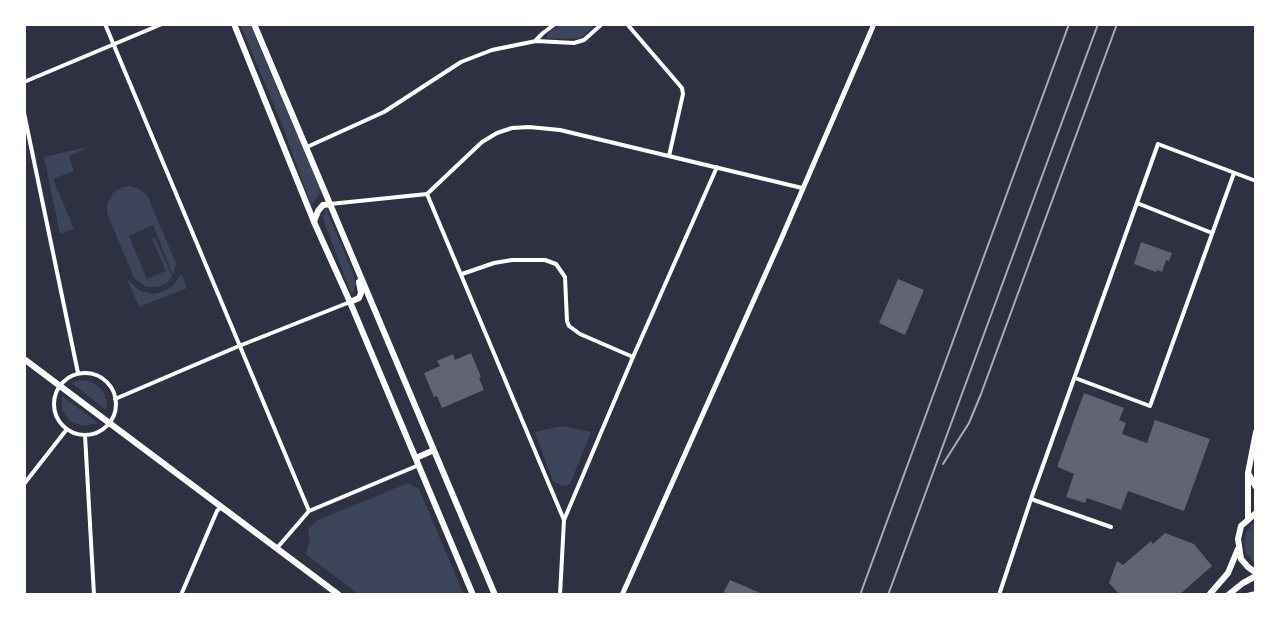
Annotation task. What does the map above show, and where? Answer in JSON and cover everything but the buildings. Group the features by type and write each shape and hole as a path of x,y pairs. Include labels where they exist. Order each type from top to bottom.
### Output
{"main road":[{"path":"234,24 314,222 473,595"},
{"path":"254,24 495,595"},
{"path":"314,222 323,205 330,204"},
{"path":"348,247 361,293 359,298 350,302"},
{"path":"24,359 335,594"},
{"path":"1248,518 1248,472 1256,432"},
{"path":"417,461 434,450"},
{"path":"1248,472 1256,487"},
{"path":"1228,595 1256,574 1241,559 1238,539 1241,526 1256,513"},
{"path":"1209,595 1228,573 1238,549"}],"street":[{"path":"105,24 309,511"},
{"path":"24,82 162,24"},
{"path":"536,41 555,24"},
{"path":"306,148 384,112 461,62 492,50 536,41 574,43 584,40 602,24"},
{"path":"627,24 682,88 683,94 669,156"},
{"path":"622,595 783,237 874,24"},
{"path":"24,112 78,374"},
{"path":"330,204 427,194 482,142 497,133 512,128 529,127 560,130 802,188"},
{"path":"999,595 1158,144 1256,181"},
{"path":"560,595 564,520 717,167"},
{"path":"1075,378 1150,406 1234,173"},
{"path":"427,194 564,520"},
{"path":"1137,203 1212,233"},
{"path":"462,274 494,263 512,260 545,260 556,264 565,277 569,326 580,334 633,357"},
{"path":"116,399 239,346 350,302"},
{"path":"89,373 101,377 110,386 116,399 115,411 109,423 98,432 86,435 67,429 55,412 54,397 60,385 78,374 89,373"},
{"path":"24,484 67,429"},
{"path":"86,435 94,595"},
{"path":"277,548 309,511 417,461"},
{"path":"1031,499 1111,527"},
{"path":"181,595 217,511 221,507"}],"lane":[{"path":"1242,595 1256,592"}],"shaded area":[{"path":"240,24 250,24 320,189 319,195 311,205 283,127"},
{"path":"560,24 596,24 581,38 547,38 547,34"},
{"path":"92,146 69,156 74,171 53,179 74,229 60,234 44,157"},
{"path":"130,186 147,195 176,263 173,275 153,225 129,236 147,279 166,271 152,239 155,238 172,276 166,284 157,287 146,287 134,278 107,213 107,204 113,193 122,187"},
{"path":"326,208 353,273 356,284 353,293 350,291 323,219"},
{"path":"181,274 187,288 139,307 127,279 140,291 154,294 173,286"},
{"path":"80,380 90,381 102,389 107,401 106,410 72,383"},
{"path":"62,396 98,423 82,426 70,421 62,410"},
{"path":"562,426 591,432 570,484 563,486 553,482 535,432"},
{"path":"408,483 419,489 464,595 360,595 305,554 310,542 308,529 318,520"},
{"path":"1256,519 1256,566 1245,551 1244,542 1246,533"}],"railway":[{"path":"860,595 1069,24"},
{"path":"888,595 1098,24"},
{"path":"943,464 969,423 981,394 1117,24"}]}
